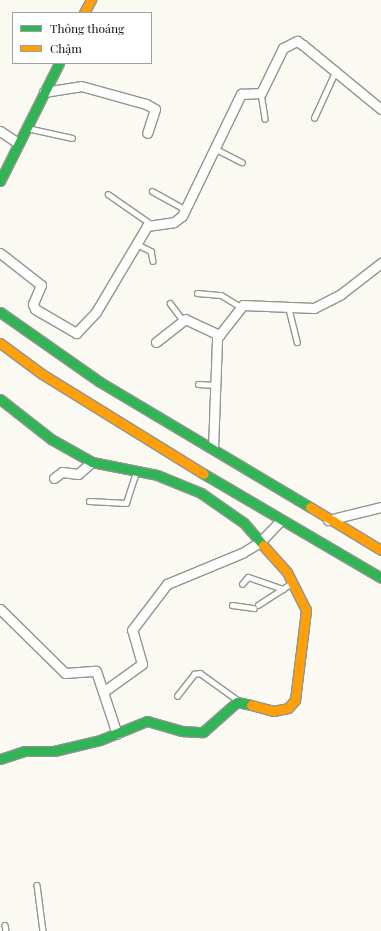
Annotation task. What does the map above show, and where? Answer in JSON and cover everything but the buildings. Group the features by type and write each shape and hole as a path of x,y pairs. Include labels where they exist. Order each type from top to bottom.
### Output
{"street":[{"path":"85,12 91,0"},
{"path":"0,253 41,285 33,304 35,309 74,333 96,312 137,244 151,224 178,220 216,148 241,94 261,93 283,48 295,42 336,70 381,109"},
{"path":"0,181 58,64"},
{"path":"44,92 81,86 146,104 156,109 147,132"},
{"path":"0,130 18,143"},
{"path":"213,449 218,335 241,307 246,304 289,309 314,308 341,294 381,263"},
{"path":"0,312 100,382 328,520 381,550"},
{"path":"156,342 182,319 218,335"},
{"path":"0,343 42,374 281,520 381,578"},
{"path":"0,399 51,439 92,462 137,470 201,493 244,523 293,582 306,610 295,700 288,708 274,711 240,701 202,732 181,732 152,720 116,734 54,751 24,751 0,759"},
{"path":"54,478 62,472 78,474 92,462"},
{"path":"328,520 381,507"},
{"path":"103,692 142,664 132,630 167,584 227,560 260,542 281,520"},
{"path":"0,609 65,673 94,669 116,734"}],"lane":[{"path":"314,118 336,70"},
{"path":"261,93 265,120"},
{"path":"26,128 72,138"},
{"path":"216,148 242,162"},
{"path":"152,191 184,209"},
{"path":"108,194 151,224"},
{"path":"137,244 151,251 154,261"},
{"path":"197,292 221,295 241,307"},
{"path":"170,303 182,319"},
{"path":"289,309 297,342"},
{"path":"198,384 216,386"},
{"path":"89,501 126,503 137,470"},
{"path":"242,584 248,577 282,589"},
{"path":"232,605 256,607 293,582"},
{"path":"177,696 194,674 200,673 240,701"},
{"path":"37,885 43,931"},
{"path":"5,925 6,931"}],"traffic: fast":[{"path":"0,181 58,64"},
{"path":"0,312 100,382 310,507"},
{"path":"0,399 51,439 92,462 157,475 201,493 244,523 263,545"},
{"path":"204,474 381,578"},
{"path":"0,759 24,751 54,751 100,740 147,721 181,731 203,732 237,702 251,705"}],"traffic: slow":[{"path":"85,12 91,0"},
{"path":"0,343 42,374 204,474"},
{"path":"310,507 381,550"},
{"path":"251,705 273,711 288,708 295,700 306,610 287,572 263,545"}]}
